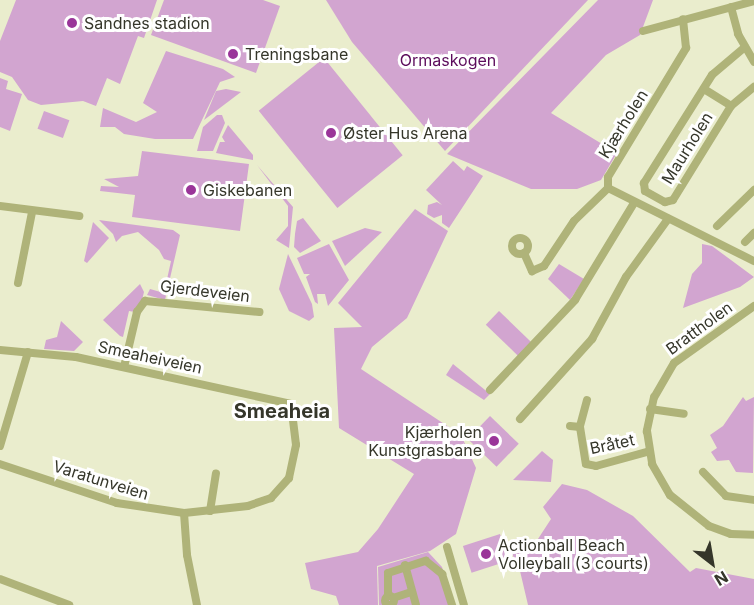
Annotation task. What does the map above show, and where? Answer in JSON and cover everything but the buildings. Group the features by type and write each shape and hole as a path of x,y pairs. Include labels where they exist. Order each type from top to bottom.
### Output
{"street":[{"path":"643,31 754,1"},
{"path":"731,7 745,47 754,62"},
{"name":"Kjærholen","path":"524,253 532,271 544,266 574,221 608,188 608,177 686,48 683,19"},
{"name":"Maurholen","path":"745,47 720,66 704,89 644,183 647,193 665,202 673,200 731,106 754,87"},
{"name":"Maurholen","path":"704,89 731,106"},
{"path":"608,188 754,261"},
{"path":"717,226 754,190"},
{"path":"490,390 583,290 634,202"},
{"path":"0,206 32,212 79,216"},
{"path":"18,283 32,212"},
{"path":"520,419 592,339 626,277 668,219"},
{"path":"745,242 754,233"},
{"name":"Gjerdeveien","path":"124,367 137,312 145,301 259,312"},
{"name":"Brattholen","path":"754,306 674,363 660,382 650,409 647,452 664,489 709,526 731,534 754,535"},
{"name":"Smeaheiveien","path":"0,350 28,352 124,367 291,404"},
{"path":"0,446 28,352"},
{"name":"Bråtet","path":"587,400 580,427 582,458 589,466 647,452"},
{"name":"Varatunveien","path":"0,464 117,503 184,513 261,503 283,487 292,469 296,445 291,404"},
{"path":"650,409 684,414"},
{"name":"Bråtet","path":"570,426 580,427"},
{"path":"704,472 726,496 754,500"},
{"path":"210,511 216,474"},
{"path":"184,513 187,555 197,605"},
{"path":"447,547 464,605"},
{"path":"412,592 390,601 388,573 405,565 426,561 438,567 452,605"},
{"path":"405,565 416,605"},
{"path":"0,579 69,605"}],"green space":[{"path":"16,0 157,0 144,38 138,36 120,84 107,78 96,106 83,101 41,105 28,100 12,77 0,72 0,41"},
{"name":"Treningsbane","path":"164,0 263,0 280,6 256,73 151,35"},
{"name":"Ormaskogen","path":"326,0 588,0 445,151 352,42"},
{"path":"598,0 653,0 640,35 606,55 551,113 617,153 601,180 577,189 531,189 447,154"},
{"path":"166,51 223,69 235,77 220,82 193,139 155,139 124,134 115,127 100,127 103,108 136,122 157,112 143,103"},
{"name":"Øster Hus Arena","path":"324,58 403,155 337,208 259,111"},
{"path":"0,78 8,81 6,89 22,94 10,131 0,127"},
{"path":"226,89 241,92 204,120 216,91"},
{"path":"44,111 69,120 63,138 38,129"},
{"path":"217,115 222,115 225,123 213,151 197,151 203,127"},
{"path":"228,125 253,155 253,160 216,153 220,142 225,142 222,137"},
{"name":"Giskebanen","path":"142,151 249,164 240,231 132,217 135,195 100,191 101,186 119,187 104,179 138,176"},
{"path":"453,161 464,171 467,166 483,176 449,228 442,223 442,215 434,218 427,214 428,205 437,202 442,205 426,190"},
{"path":"257,165 293,207 289,248 276,240 288,226 288,206"},
{"path":"415,209 448,231 407,318 372,347 361,369 461,435 476,468 456,534 430,551 377,566 378,605 339,605 336,596 311,589 305,563 358,552 378,529 414,474 339,428 334,328 362,327 338,303"},
{"path":"303,218 321,241 300,253 294,247 295,234 297,221"},
{"path":"99,220 173,230 180,235 165,300 147,295 150,289 164,293 171,261 164,259 159,250 138,232 122,236 116,242 113,234"},
{"path":"93,222 109,238 87,263 84,261"},
{"path":"365,228 382,232 345,266 332,241"},
{"path":"329,244 349,280 328,306 325,294 317,294 318,304 315,302 306,277 310,274 304,274 297,258"},
{"path":"702,244 712,246 754,277 740,287 683,308 692,274 702,263"},
{"path":"288,254 312,304 314,317 309,321 289,311 279,289"},
{"path":"559,264 584,279 570,300 548,279"},
{"path":"140,284 144,292 142,300 135,312 129,311 123,337 120,336 103,320"},
{"path":"499,311 531,342 518,356 486,325"},
{"path":"61,321 83,342 74,351 44,349 46,340 57,337"},
{"path":"453,364 490,394 484,400 446,375"},
{"path":"743,397 746,401 754,397 753,473 736,472 729,460 717,461 711,452 717,448 710,435 723,426"},
{"name":"Kjærholen Kunstgrasbane","path":"490,416 519,444 497,467 468,439"},
{"path":"542,451 553,460 551,482 513,480"},
{"path":"562,484 587,490 633,516 690,572 696,568 754,579 754,605 528,605 520,571 508,545 519,537 536,542 551,519 543,507"},
{"name":"Actionball Beach Volleyball (3 courts)","path":"500,534 509,561 472,573 463,546"},
{"path":"428,552 442,567 454,605 379,605 378,567"}],"place":[{"name":"Sandnes stadion","path":"72,23"},
{"name":"Treningsbane","path":"233,54"},
{"name":"Øster Hus Arena","path":"331,133"},
{"name":"Giskebanen","path":"191,190"},
{"name":"Kjærholen Kunstgrasbane","path":"494,441"},
{"name":"Actionball Beach Volleyball (3 courts)","path":"486,554"}],"district":[{"name":"Smeaheia","path":"282,411"}]}
